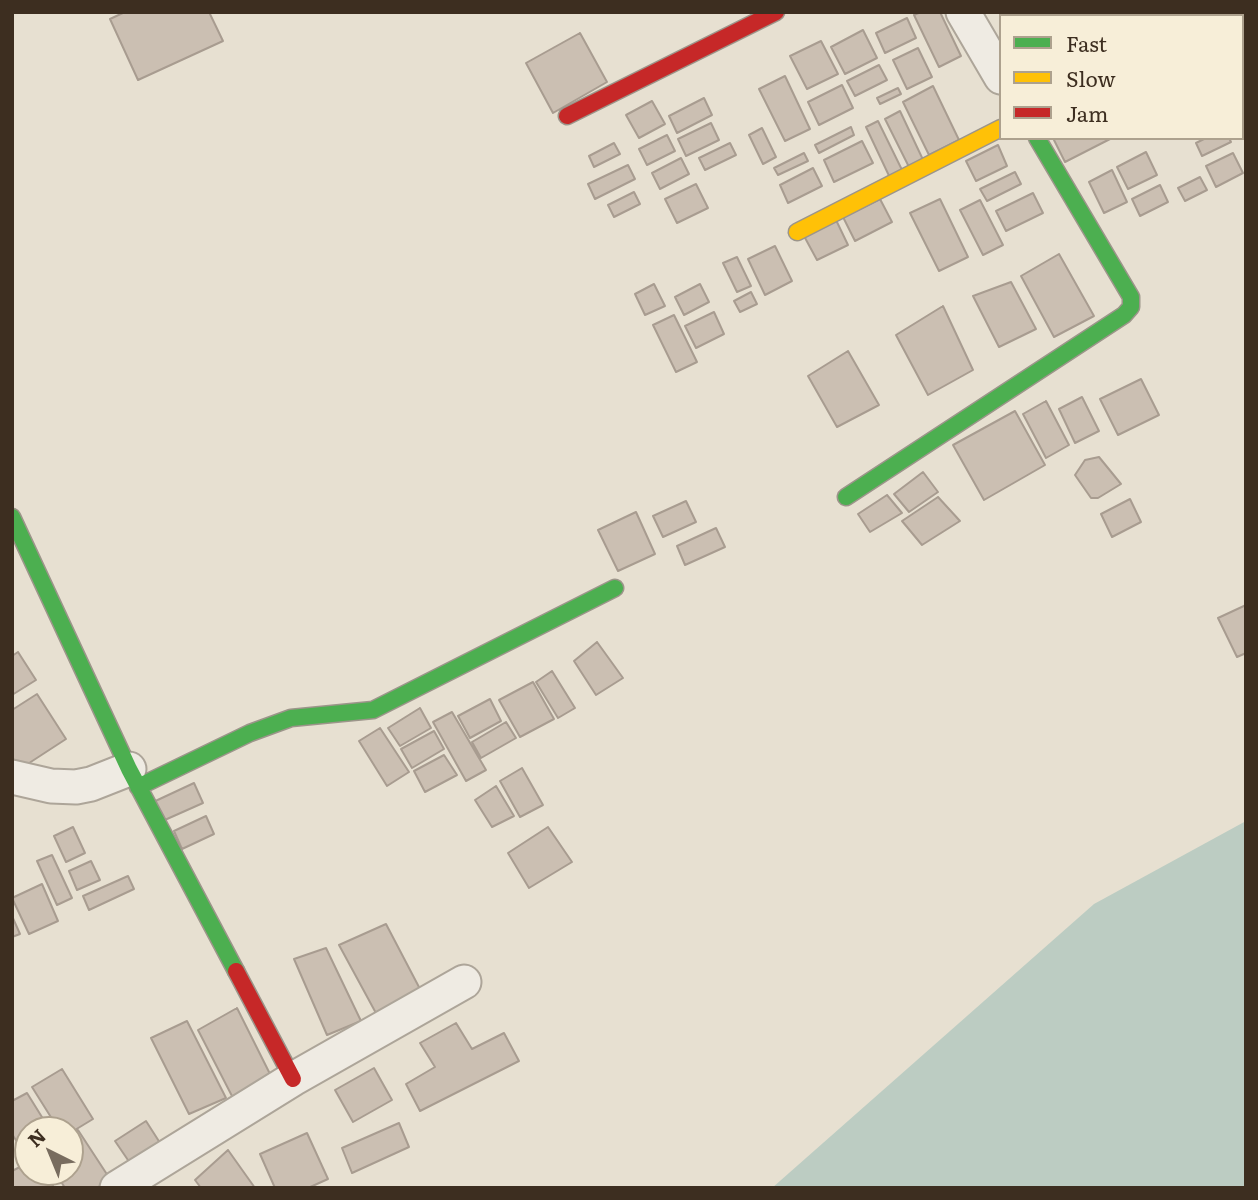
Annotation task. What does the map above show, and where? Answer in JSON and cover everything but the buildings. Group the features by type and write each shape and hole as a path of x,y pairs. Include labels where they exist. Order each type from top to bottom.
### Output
{"street":[{"path":"567,116 776,12"},
{"path":"963,12 999,74"},
{"path":"797,232 999,129"},
{"path":"846,497 1124,315 1130,307 1130,297 1038,140"},
{"path":"12,517 134,778 293,1079"},
{"path":"12,777 51,786 76,787 134,778 291,718 373,709 392,702 615,588"},
{"path":"117,1188 293,1079 464,982"}],"shaded area":[{"path":"1246,821 1246,1188 772,1188 1094,904"}],"traffic: fast":[{"path":"846,497 1124,315 1131,307 1131,297 1038,140"},
{"path":"12,517 129,769 236,971"},
{"path":"138,787 250,733 291,718 373,710 615,588"}],"traffic: slow":[{"path":"797,232 999,129"}],"traffic: jam":[{"path":"567,116 776,12"},
{"path":"236,971 293,1079"}]}
